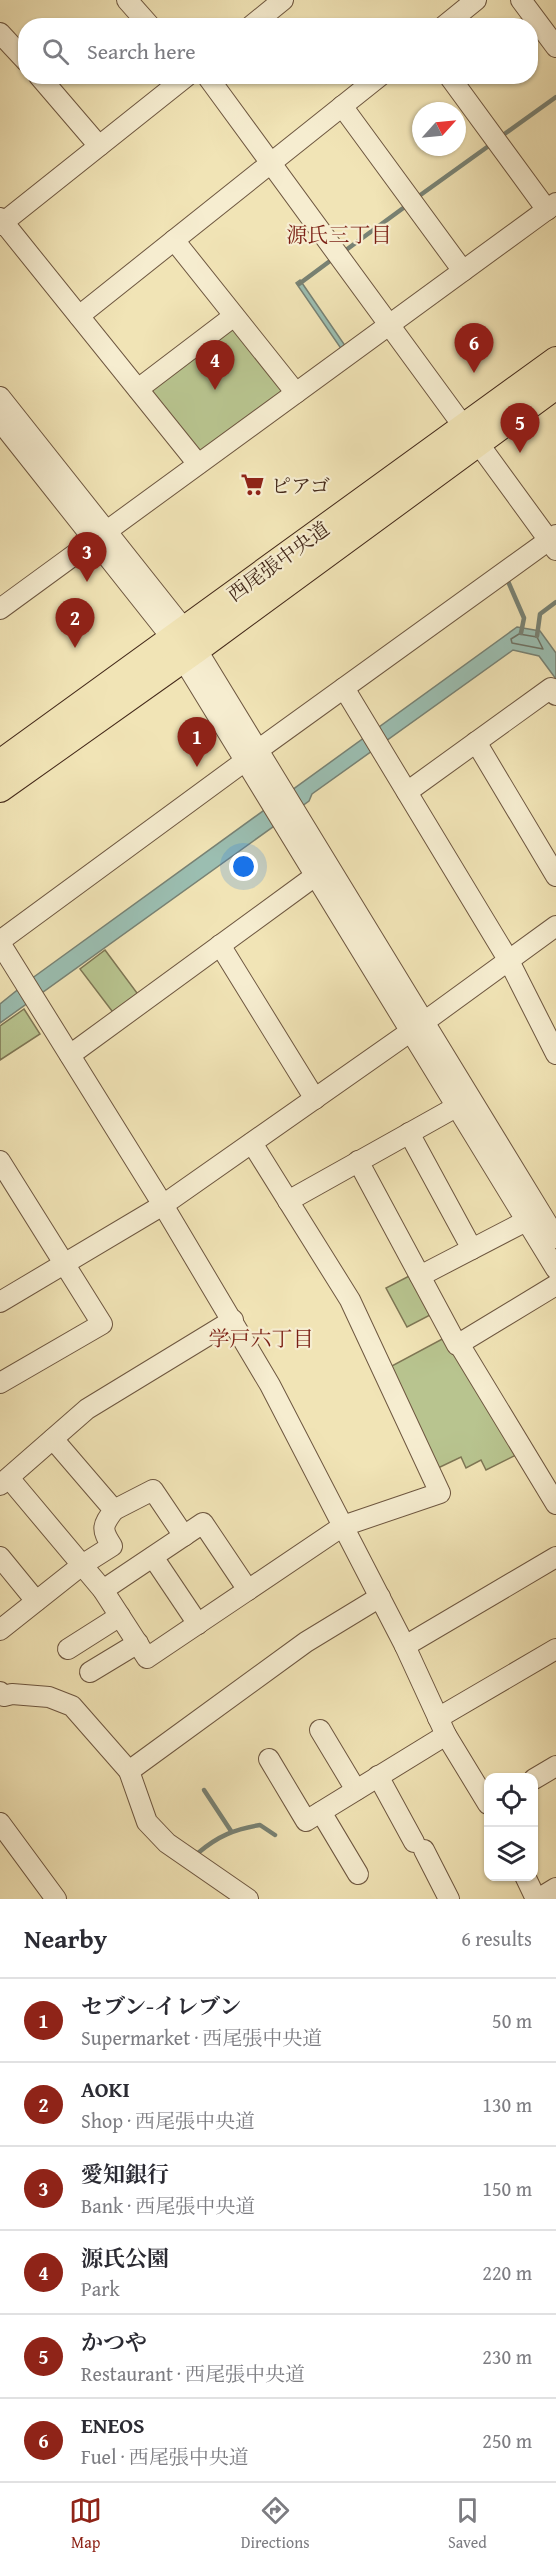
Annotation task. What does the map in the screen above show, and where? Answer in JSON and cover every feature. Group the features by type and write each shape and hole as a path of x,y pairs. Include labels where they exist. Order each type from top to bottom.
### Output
{"main road":[{"name":"西尾張中央道","path":"0,789 184,644 471,435 556,360"},
{"name":"西尾張中央道","path":"471,435 556,386"},
{"name":"西尾張中央道","path":"0,764 184,644"}],"street":[{"path":"127,0 143,18"},
{"path":"261,18 283,0"},
{"path":"454,18 476,0"},
{"path":"521,0 534,18"},
{"path":"538,23 556,47"},
{"path":"0,33 18,52"},
{"path":"46,84 99,146"},
{"path":"177,84 1,222 198,464"},
{"path":"213,84 389,325 554,542 251,755 0,942 163,1205 273,1389 405,1646 442,1727 484,1796"},
{"path":"79,316 370,84"},
{"path":"1,606 551,207 455,84"},
{"path":"342,106 463,271"},
{"path":"174,240 296,393"},
{"path":"138,389 234,316"},
{"path":"0,397 184,644 417,1027 456,1107 556,1269"},
{"path":"0,421 101,535"},
{"path":"344,688 509,960 556,1054"},
{"path":"407,792 551,688 556,695"},
{"path":"476,742 556,876"},
{"path":"289,817 315,876 556,1238"},
{"path":"70,1055 315,876"},
{"path":"0,1302 163,1205 417,1027 556,926"},
{"path":"220,945 315,1099"},
{"path":"288,1201 456,1107"},
{"path":"409,1133 472,1249"},
{"path":"233,1320 87,1409 3,1481 103,1590 147,1658 343,1526 440,1493 350,1300 252,1143"},
{"path":"358,1161 457,1346 556,1286"},
{"path":"0,1383 102,1324 65,1263 2,1170"},
{"path":"420,1276 526,1221"},
{"path":"459,1344 556,1504"},
{"path":"53,1439 114,1510"},
{"path":"0,1630 82,1565 112,1545 102,1531 102,1525 114,1510 153,1490 184,1536"},
{"path":"103,1590 203,1524 249,1590"},
{"path":"0,1557 36,1601"},
{"path":"153,1557 198,1624"},
{"path":"405,1646 556,1557"},
{"path":"129,1771 306,1642 380,1597"},
{"path":"68,1649 120,1616"},
{"path":"90,1672 138,1643"},
{"path":"269,1759 306,1821 378,1776 442,1727 556,1649"},
{"path":"1,1696 12,1694 49,1697 72,1706 129,1771 147,1822 167,1843 248,1899"},
{"path":"320,1730 356,1790"},
{"path":"538,1777 556,1766"},
{"path":"378,1776 449,1899"},
{"path":"321,1812 358,1874"},
{"path":"0,1823 56,1899"},
{"path":"528,1881 537,1899 556,1888"}],"green space":[{"path":"235,328 282,387 282,394 202,452 194,451 147,392 148,385"},
{"path":"105,950 140,997 115,1015 80,969"},
{"path":"24,1009 40,1034 0,1060 0,1026"},
{"path":"413,1274 434,1313 407,1327 386,1288"},
{"path":"446,1337 518,1454 486,1470 481,1460 466,1468 461,1457 436,1469 388,1368"}],"water":[{"path":"300,280 346,347 342,350 296,283"},
{"path":"517,627 540,631 556,653 556,679 539,656 513,650 312,794 309,801 0,1023 0,1004 31,979"}],"waterway":[{"path":"503,135 556,97"},
{"path":"419,196 490,145"},
{"path":"346,250 406,206"},
{"path":"299,284 330,261"},
{"path":"507,579 524,618 521,633"},
{"path":"537,636 540,614 556,602"},
{"path":"204,1790 231,1831"},
{"path":"198,1853 220,1838 251,1827 260,1825 275,1835"}],"place":[{"name":"ENEOS","path":"474,373"},
{"name":"源氏公園","path":"215,390"},
{"name":"かつや","path":"520,453"},
{"name":"ピアゴ","path":"253,485"},
{"name":"愛知銀行","path":"87,582"},
{"name":"AOKI","path":"75,648"},
{"name":"セブン-イレブン","path":"197,767"}],"district":[{"name":"源氏三丁目","path":"339,234"},
{"name":"学戸六丁目","path":"261,1338"}]}
